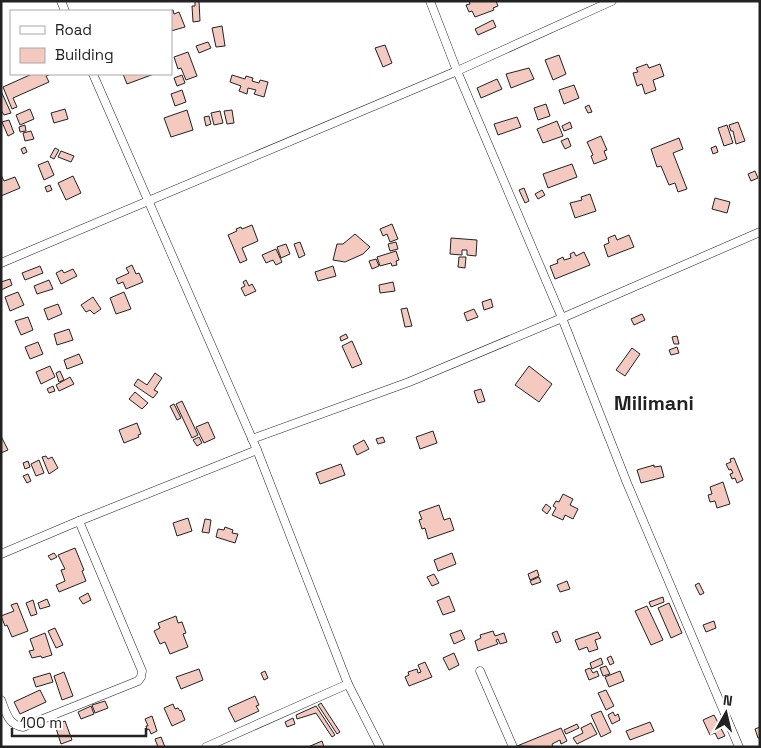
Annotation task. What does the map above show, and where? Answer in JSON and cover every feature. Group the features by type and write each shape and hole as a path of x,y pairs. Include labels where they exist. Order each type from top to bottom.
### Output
{"street":[{"path":"430,1 457,72 562,318 627,483 739,747"},
{"path":"1,263 457,72 612,1"},
{"path":"92,75 252,439 348,684 380,747"},
{"path":"252,439 409,382 760,232"},
{"path":"1,554 256,450"},
{"path":"1,700 10,722 24,728 138,681 141,677 142,671 79,521"},
{"path":"480,670 512,747"},
{"path":"206,747 348,684"}],"building":[{"path":"195,1 199,1 200,21 193,22 192,6 195,6"},
{"path":"469,1 496,1 498,6 493,8 494,10 475,17 472,11 469,12 466,5 470,4"},
{"path":"172,10 174,14 179,12 185,27 172,31"},
{"path":"493,20 496,27 478,35 475,29"},
{"path":"222,26 225,46 216,47 212,28"},
{"path":"208,42 211,48 199,53 196,46"},
{"path":"385,45 392,63 383,67 375,48"},
{"path":"188,52 197,76 186,80 181,68 178,69 174,57"},
{"path":"559,55 566,74 553,80 545,60"},
{"path":"647,64 649,68 660,64 664,76 653,80 656,90 645,94 642,84 637,86 633,73 638,72 636,68"},
{"path":"529,68 534,79 511,88 506,74"},
{"path":"30,75 48,75 46,76 49,82 13,98 17,107 12,109 3,87"},
{"path":"123,75 151,75 127,84"},
{"path":"182,75 185,83 177,86 174,78"},
{"path":"232,75 245,79 246,76 253,78 252,81 259,83 260,80 268,82 264,97 254,94 256,90 248,88 247,94 239,91 241,86 230,82"},
{"path":"497,79 502,89 481,98 477,88"},
{"path":"574,85 579,98 564,104 559,90"},
{"path":"182,90 186,102 175,106 171,94"},
{"path":"1,91 11,113 4,115 1,110"},
{"path":"546,104 550,116 538,120 534,108"},
{"path":"589,105 592,112 588,113 585,107"},
{"path":"30,109 34,119 20,125 16,115"},
{"path":"65,109 68,119 54,123 51,113"},
{"path":"187,110 193,130 171,137 164,118"},
{"path":"232,110 234,123 227,124 224,111"},
{"path":"220,111 223,123 214,125 211,113"},
{"path":"209,116 211,124 206,126 204,117"},
{"path":"517,117 521,127 498,135 494,124"},
{"path":"9,120 14,133 8,136 2,122"},
{"path":"557,121 563,136 543,143 537,129"},
{"path":"570,122 572,128 564,131 562,126"},
{"path":"738,122 745,141 736,144 733,131 731,131 729,125"},
{"path":"25,125 26,131 20,132 19,127"},
{"path":"727,125 733,143 724,146 718,128"},
{"path":"31,131 34,139 25,141 23,133"},
{"path":"601,136 607,150 604,151 607,159 594,164 591,156 593,155 587,142"},
{"path":"568,138 571,146 565,149 561,141"},
{"path":"679,138 683,149 673,153 687,189 678,192 675,183 669,185 661,166 657,167 651,149"},
{"path":"716,146 718,152 713,154 711,148"},
{"path":"25,147 27,152 23,154 21,149"},
{"path":"55,148 59,150 54,159 50,157"},
{"path":"61,151 74,156 71,162 58,157"},
{"path":"48,161 54,175 44,180 38,165"},
{"path":"572,164 577,177 548,188 543,174"},
{"path":"755,171 758,178 751,181 748,174"},
{"path":"1,175 4,181 15,177 20,188 1,196"},
{"path":"73,176 81,193 66,200 58,183"},
{"path":"50,185 52,190 47,192 45,187"},
{"path":"524,188 529,201 525,203 519,190"},
{"path":"542,190 545,195 538,199 535,194"},
{"path":"590,194 596,211 575,218 570,203 582,200 581,197"},
{"path":"715,198 730,202 727,213 712,209"},
{"path":"392,224 398,239 390,242 387,234 383,236 380,229"},
{"path":"252,225 258,241 242,248 247,260 240,263 228,235 237,231 236,229"},
{"path":"355,234 370,247 363,254 345,262 333,260 337,244 343,244"},
{"path":"615,235 617,240 629,235 634,247 608,257 604,245 609,243 608,238"},
{"path":"451,238 477,240 476,256 467,255 467,250 462,250 462,255 450,254"},
{"path":"300,242 305,255 299,258 294,244"},
{"path":"396,242 398,249 390,251 388,244"},
{"path":"286,244 290,254 281,258 277,247"},
{"path":"276,249 282,262 276,265 273,260 266,263 262,255"},
{"path":"396,251 399,260 396,261 397,265 392,266 391,263 380,266 377,257"},
{"path":"574,252 576,256 584,252 590,265 555,279 550,266 558,263 557,260 563,257 564,260 571,258 570,254"},
{"path":"459,257 466,257 465,268 458,267"},
{"path":"376,259 379,266 372,269 369,261"},
{"path":"132,265 136,274 139,273 143,282 126,289 123,282 118,284 116,279 129,273 126,268"},
{"path":"40,266 43,273 25,280 22,273"},
{"path":"333,266 336,276 318,281 315,272"},
{"path":"73,269 77,276 61,284 56,273 62,270 64,273"},
{"path":"10,279 12,285 1,290 1,282"},
{"path":"49,280 53,289 37,294 34,286"},
{"path":"246,280 249,286 252,284 256,291 245,296 241,288 245,286 243,282"},
{"path":"393,282 395,291 380,293 379,285"},
{"path":"18,292 24,305 10,311 5,297"},
{"path":"124,292 131,309 116,314 110,298"},
{"path":"93,297 101,309 94,314 90,310 86,312 81,305"},
{"path":"491,299 493,307 484,310 482,302"},
{"path":"58,304 62,314 48,320 44,309"},
{"path":"407,308 412,326 405,327 401,309"},
{"path":"474,309 478,317 467,321 464,313"},
{"path":"642,314 645,320 634,325 631,319"},
{"path":"28,317 33,330 21,335 15,321"},
{"path":"69,329 73,340 57,345 54,334"},
{"path":"346,334 348,338 341,341 340,337"},
{"path":"677,336 679,344 674,344 672,337"},
{"path":"352,341 362,364 352,368 342,346"},
{"path":"38,342 43,354 30,359 25,347"},
{"path":"677,347 679,353 671,355 669,350"},
{"path":"632,348 640,354 625,376 616,370"},
{"path":"79,354 83,363 67,369 64,360"},
{"path":"50,366 55,377 41,384 36,372"},
{"path":"529,366 552,384 539,402 515,385"},
{"path":"60,371 64,380 59,382 56,373"},
{"path":"155,373 162,378 154,390 158,392 153,398 134,385 138,379 147,385"},
{"path":"70,377 74,384 59,391 56,385"},
{"path":"53,386 55,391 49,393 47,389"},
{"path":"481,389 485,401 478,403 474,391"},
{"path":"135,392 148,403 142,409 129,399"},
{"path":"182,401 198,435 192,438 176,404"},
{"path":"174,404 181,418 177,420 170,406"},
{"path":"208,422 215,438 204,443 196,427"},
{"path":"137,423 141,434 138,435 139,437 124,443 119,430"},
{"path":"433,431 437,443 420,449 416,437"},
{"path":"1,436 8,450 1,453"},
{"path":"199,437 202,443 197,446 193,440"},
{"path":"383,437 385,442 378,444 376,439"},
{"path":"364,440 369,449 357,455 353,446"},
{"path":"46,456 48,459 52,457 58,468 49,474 42,457"},
{"path":"734,458 743,480 737,483 735,478 732,479 730,474 733,473 726,464 731,462 730,459"},
{"path":"39,460 44,473 36,476 31,464"},
{"path":"28,461 30,467 25,469 23,463"},
{"path":"341,464 345,475 320,484 316,473"},
{"path":"654,465 654,467 661,466 664,477 641,483 637,470"},
{"path":"28,474 31,481 27,483 23,476"},
{"path":"723,482 730,504 717,508 715,501 710,502 708,495 712,494 710,487"},
{"path":"563,494 573,499 570,505 578,509 573,519 565,515 563,520 552,515 556,508 553,506 556,501 559,502"},
{"path":"546,504 551,508 547,514 542,510"},
{"path":"439,505 444,520 450,518 454,530 428,539 425,528 422,529 419,520 422,519 419,512"},
{"path":"188,518 192,531 177,536 173,523"},
{"path":"205,519 211,520 209,533 202,532"},
{"path":"225,527 233,530 232,533 238,534 235,543 216,537 218,529 224,530"},
{"path":"75,548 84,570 82,571 86,581 59,592 56,585 65,581 61,570 65,569 58,555"},
{"path":"54,553 57,557 51,560 48,556"},
{"path":"452,553 456,564 438,571 434,560"},
{"path":"537,570 539,576 530,580 528,574"},
{"path":"434,574 439,583 432,586 427,577"},
{"path":"539,577 541,582 532,585 530,581"},
{"path":"567,581 570,589 560,592 557,585"},
{"path":"699,583 704,593 700,595 695,585"},
{"path":"88,593 91,600 83,604 79,598"},
{"path":"449,596 455,611 443,615 437,601"},
{"path":"663,597 664,602 651,607 649,602"},
{"path":"47,599 50,606 40,609 38,603"},
{"path":"33,600 37,614 31,616 26,603"},
{"path":"17,603 28,631 12,637 1,616 14,611 11,605"},
{"path":"669,603 682,633 671,638 658,608"},
{"path":"647,606 663,640 651,645 635,611"},
{"path":"176,616 178,623 182,622 186,633 183,634 188,647 170,654 165,642 160,644 154,631 160,628 158,623"},
{"path":"714,621 716,628 706,632 703,625"},
{"path":"55,628 63,645 56,648 48,631"},
{"path":"461,630 465,639 454,644 450,634"},
{"path":"493,631 495,636 504,633 507,642 500,644 498,639 496,640 498,644 478,651 475,641 481,638 480,635"},
{"path":"557,631 561,641 556,643 552,633"},
{"path":"598,632 601,638 595,640 598,649 589,652 587,647 579,650 575,640"},
{"path":"45,633 52,655 32,658 29,651 34,650 30,639"},
{"path":"454,653 459,665 449,670 443,658"},
{"path":"611,656 614,663 610,665 607,658"},
{"path":"601,658 603,664 592,669 590,663"},
{"path":"425,662 432,677 409,686 405,677 409,675 408,672 417,669 418,673 421,672 418,665"},
{"path":"606,666 610,674 603,676 600,668"},
{"path":"590,668 593,673 597,671 599,676 589,680 585,670"},
{"path":"199,669 203,680 181,689 176,677"},
{"path":"265,671 268,678 264,680 261,673"},
{"path":"620,671 624,681 609,687 605,677"},
{"path":"64,672 73,696 62,700 54,676"},
{"path":"50,673 53,682 36,687 33,678"},
{"path":"40,690 46,702 20,714 14,702"},
{"path":"606,690 614,706 606,710 598,693"},
{"path":"255,696 259,705 256,706 259,711 235,722 228,708"},
{"path":"105,701 108,708 95,713 92,705"},
{"path":"321,703 340,732 337,734 318,705"},
{"path":"173,704 175,709 181,710 185,720 172,726 164,708"},
{"path":"91,706 94,714 81,719 78,712"},
{"path":"316,706 335,735 332,737 316,713 297,719 296,715"},
{"path":"601,711 611,732 601,737 591,715"},
{"path":"613,712 615,716 618,714 620,720 612,724 608,715"},
{"path":"714,715 725,736 718,739 715,733 710,735 703,720"},
{"path":"152,716 157,731 151,734 149,729 147,730 146,726 148,726 145,719"},
{"path":"293,718 295,724 287,727 285,722"},
{"path":"65,721 72,740 61,744 55,725"},
{"path":"650,722 654,731 630,740 626,731"},
{"path":"591,723 597,734 577,744 573,738 583,733 581,728"},
{"path":"577,724 579,728 566,734 564,730"},
{"path":"760,727 760,738 758,738 755,729"},
{"path":"561,728 567,741 561,744 560,740 552,744 553,747 517,746"},
{"path":"161,737 165,747 158,747 155,739"},
{"path":"322,741 324,747 308,747"}],"district":[{"name":"Milimani","path":"654,403"}]}
